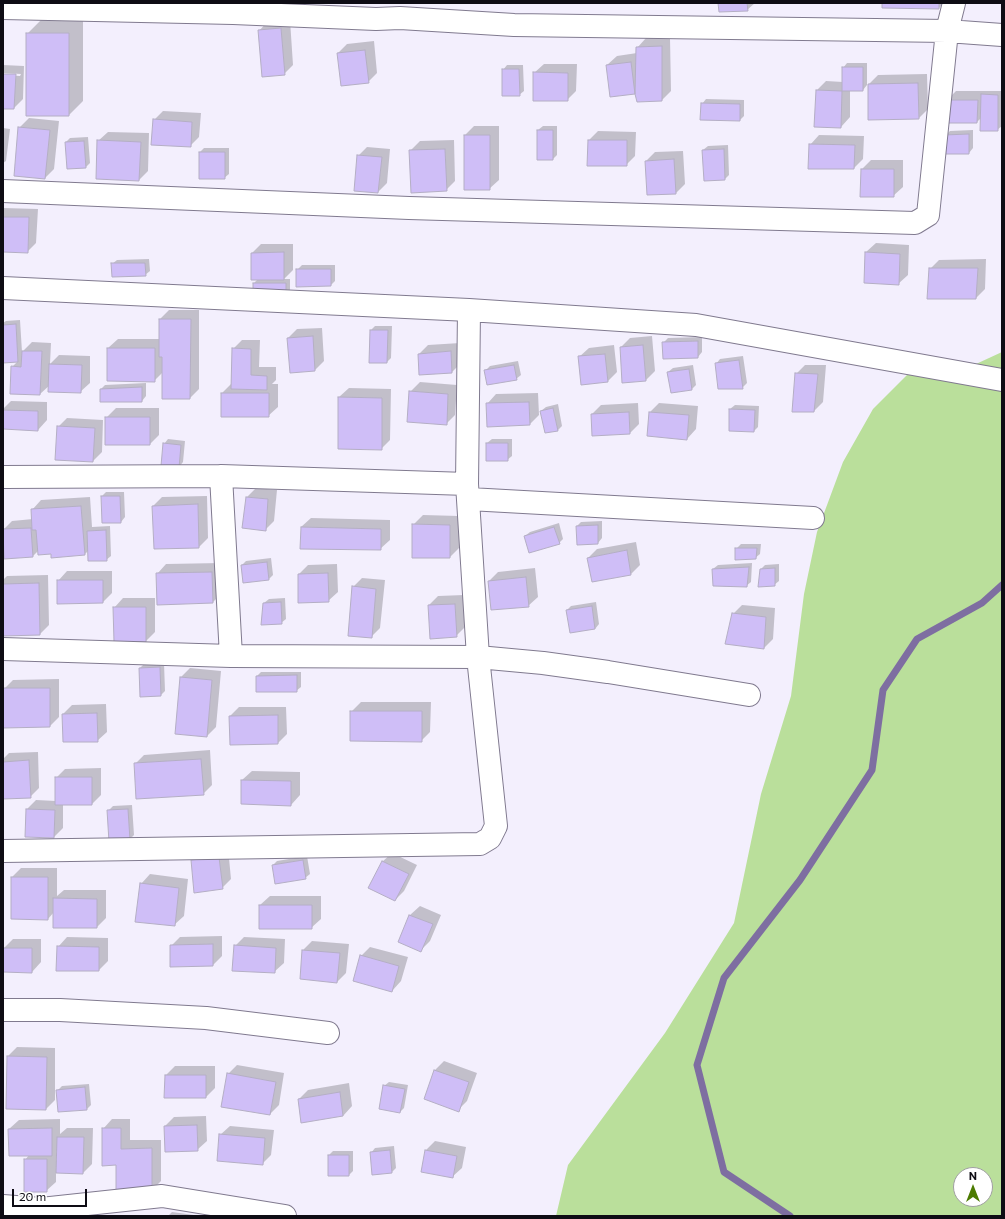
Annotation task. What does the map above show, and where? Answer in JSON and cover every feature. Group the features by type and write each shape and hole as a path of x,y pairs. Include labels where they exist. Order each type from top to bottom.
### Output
{"street":[{"path":"3,191 409,208 915,223 928,215 947,31 954,3"},
{"path":"3,8 233,13 376,19 400,11 522,25 947,31 1002,35"},
{"path":"3,288 469,310 696,325 1002,380"},
{"path":"3,851 480,844 490,838 496,826 478,657 468,492 469,310"},
{"path":"222,476 231,656"},
{"path":"3,477 222,476 468,492 813,518"},
{"path":"3,649 231,656 478,657 543,663 608,672 748,695"},
{"path":"3,1010 60,1010 206,1018 328,1033"},
{"path":"3,1206 41,1209 162,1196 285,1216"}],"green space":[{"path":"1002,352 1002,1216 556,1216 568,1165 665,1033 734,923 761,794 791,696 804,594 817,532 843,462 873,409 914,368 963,370"}],"building":[{"path":"718,3 747,3 748,11 719,12"},
{"path":"882,3 939,3 939,9 882,8"},
{"path":"281,28 285,75 262,77 258,30"},
{"path":"26,33 69,33 69,116 26,116"},
{"path":"662,46 662,101 637,102 635,94 636,47"},
{"path":"365,50 369,83 341,86 337,53"},
{"path":"631,62 635,94 610,97 606,65"},
{"path":"842,67 863,67 863,91 842,91"},
{"path":"502,69 519,69 520,96 502,96"},
{"path":"533,72 568,73 568,101 533,101"},
{"path":"3,74 16,74 14,109 3,109"},
{"path":"918,83 919,119 868,120 868,84"},
{"path":"816,90 842,91 841,128 814,127"},
{"path":"981,94 998,95 998,131 980,131"},
{"path":"946,100 978,100 977,123 946,123"},
{"path":"701,103 740,104 740,121 700,120"},
{"path":"153,119 192,122 191,147 151,145"},
{"path":"18,127 50,130 45,179 14,176"},
{"path":"537,130 553,130 553,160 537,160"},
{"path":"969,134 969,154 945,154 944,135"},
{"path":"464,135 490,135 490,190 464,190"},
{"path":"97,140 141,142 139,181 96,179"},
{"path":"588,140 627,140 627,166 587,166"},
{"path":"84,141 86,168 67,169 65,142"},
{"path":"809,144 855,145 854,169 808,169"},
{"path":"445,149 447,191 411,193 409,150"},
{"path":"724,149 725,180 704,181 702,150"},
{"path":"199,152 225,152 225,179 199,179"},
{"path":"357,155 382,157 378,193 354,191"},
{"path":"674,159 676,194 647,195 645,161"},
{"path":"861,169 894,169 894,197 860,197"},
{"path":"3,217 29,217 28,253 3,252"},
{"path":"284,252 284,280 251,280 251,253"},
{"path":"865,252 900,254 899,285 864,283"},
{"path":"111,263 145,263 146,276 112,277"},
{"path":"929,268 978,268 976,299 927,299"},
{"path":"296,269 331,269 331,286 296,287"},
{"path":"253,283 286,283 286,296 253,296"},
{"path":"159,319 191,319 190,399 162,399 162,357 159,357"},
{"path":"16,324 18,362 3,363 3,325"},
{"path":"370,330 388,330 387,363 369,363"},
{"path":"313,336 315,371 290,373 287,338"},
{"path":"698,341 698,358 663,359 662,342"},
{"path":"643,345 646,381 622,383 620,347"},
{"path":"107,348 155,348 155,382 107,381"},
{"path":"232,348 251,349 251,375 267,376 267,390 231,389"},
{"path":"22,351 42,351 40,395 10,394 11,366 21,367"},
{"path":"451,351 452,373 419,375 418,354"},
{"path":"605,354 608,382 581,385 578,356"},
{"path":"739,360 743,389 718,389 715,363"},
{"path":"49,364 82,365 81,393 48,392"},
{"path":"514,365 517,380 487,385 484,370"},
{"path":"689,369 692,390 671,393 667,372"},
{"path":"795,373 818,374 814,412 792,412"},
{"path":"142,387 142,402 100,402 100,389"},
{"path":"409,391 448,394 447,425 407,422"},
{"path":"221,393 269,393 269,417 221,417"},
{"path":"338,397 382,398 382,450 338,449"},
{"path":"529,402 530,425 487,427 486,403"},
{"path":"553,408 558,431 545,433 540,411"},
{"path":"729,409 755,410 754,432 729,431"},
{"path":"3,410 38,411 38,431 3,429"},
{"path":"629,412 630,434 592,436 591,414"},
{"path":"649,412 689,415 687,440 647,436"},
{"path":"105,417 150,417 150,445 105,445"},
{"path":"57,426 95,428 93,462 55,460"},
{"path":"163,443 181,445 179,468 161,466"},
{"path":"486,443 508,443 508,461 486,461"},
{"path":"101,496 120,496 121,523 102,523"},
{"path":"246,497 268,499 266,531 242,528"},
{"path":"198,504 199,548 154,549 152,506"},
{"path":"81,506 85,555 51,558 51,554 38,555 36,530 32,530 31,509"},
{"path":"412,524 450,525 450,558 412,558"},
{"path":"598,525 598,544 577,545 576,526"},
{"path":"301,527 381,529 381,550 300,549"},
{"path":"554,527 560,544 529,553 524,536"},
{"path":"31,528 33,557 4,559 3,529"},
{"path":"106,530 107,561 88,561 87,531"},
{"path":"735,548 757,548 756,559 735,560"},
{"path":"627,550 631,575 592,582 587,558"},
{"path":"267,562 269,580 243,583 241,565"},
{"path":"749,567 747,587 713,586 712,569"},
{"path":"775,568 775,586 758,587 760,569"},
{"path":"212,572 213,603 157,605 156,573"},
{"path":"328,573 329,602 298,603 298,574"},
{"path":"526,577 529,607 491,610 488,581"},
{"path":"57,580 103,580 103,603 57,604"},
{"path":"39,583 40,635 3,636 3,584"},
{"path":"352,586 376,589 372,638 348,636"},
{"path":"281,602 282,624 261,625 263,603"},
{"path":"455,604 457,637 430,639 428,605"},
{"path":"592,606 595,629 570,633 566,610"},
{"path":"113,607 146,607 146,642 114,642"},
{"path":"732,613 766,617 764,649 725,644"},
{"path":"160,667 161,696 140,697 139,668"},
{"path":"297,675 297,692 256,692 256,676"},
{"path":"180,677 212,680 207,737 175,734"},
{"path":"3,688 50,688 50,727 3,728"},
{"path":"350,711 422,711 422,742 350,741"},
{"path":"97,713 98,742 63,742 62,714"},
{"path":"278,715 278,744 230,745 229,716"},
{"path":"201,759 204,795 136,799 134,763"},
{"path":"29,760 31,798 3,799 3,762"},
{"path":"55,777 92,777 92,805 55,805"},
{"path":"241,780 291,781 291,806 241,804"},
{"path":"26,809 55,810 54,838 25,837"},
{"path":"128,809 130,840 109,842 107,810"},
{"path":"219,857 223,889 194,893 191,860"},
{"path":"303,860 306,879 275,884 272,865"},
{"path":"382,861 409,874 395,901 368,888"},
{"path":"11,877 48,877 48,920 11,919"},
{"path":"140,883 179,888 175,926 135,922"},
{"path":"53,898 97,899 97,928 53,928"},
{"path":"259,905 312,905 312,929 259,929"},
{"path":"409,915 433,924 421,952 398,942"},
{"path":"213,944 213,966 170,967 170,945"},
{"path":"234,945 276,948 275,973 232,971"},
{"path":"57,946 99,947 99,971 56,971"},
{"path":"3,948 32,948 32,973 3,972"},
{"path":"302,950 340,953 337,983 300,979"},
{"path":"360,955 399,966 392,992 353,981"},
{"path":"7,1056 47,1057 46,1110 6,1109"},
{"path":"434,1070 469,1082 459,1112 424,1099"},
{"path":"227,1073 276,1082 270,1115 221,1107"},
{"path":"165,1075 206,1075 206,1098 164,1098"},
{"path":"383,1085 405,1089 400,1113 379,1109"},
{"path":"85,1087 87,1110 58,1112 56,1090"},
{"path":"340,1092 343,1116 301,1123 298,1099"},
{"path":"197,1125 198,1151 165,1152 164,1126"},
{"path":"52,1128 52,1156 9,1156 8,1129"},
{"path":"102,1128 121,1128 121,1149 152,1148 152,1191 116,1191 116,1165 102,1166"},
{"path":"219,1134 265,1138 263,1165 217,1161"},
{"path":"57,1137 84,1137 83,1174 56,1173"},
{"path":"390,1150 392,1173 372,1175 370,1152"},
{"path":"425,1150 457,1156 453,1178 421,1172"},
{"path":"328,1155 349,1155 349,1176 328,1176"},
{"path":"24,1159 47,1159 47,1192 24,1192"}],"waterway":[{"path":"790,1216 724,1172 697,1065 724,978 800,880 872,770 883,690 917,639 982,603 1002,585"}]}
